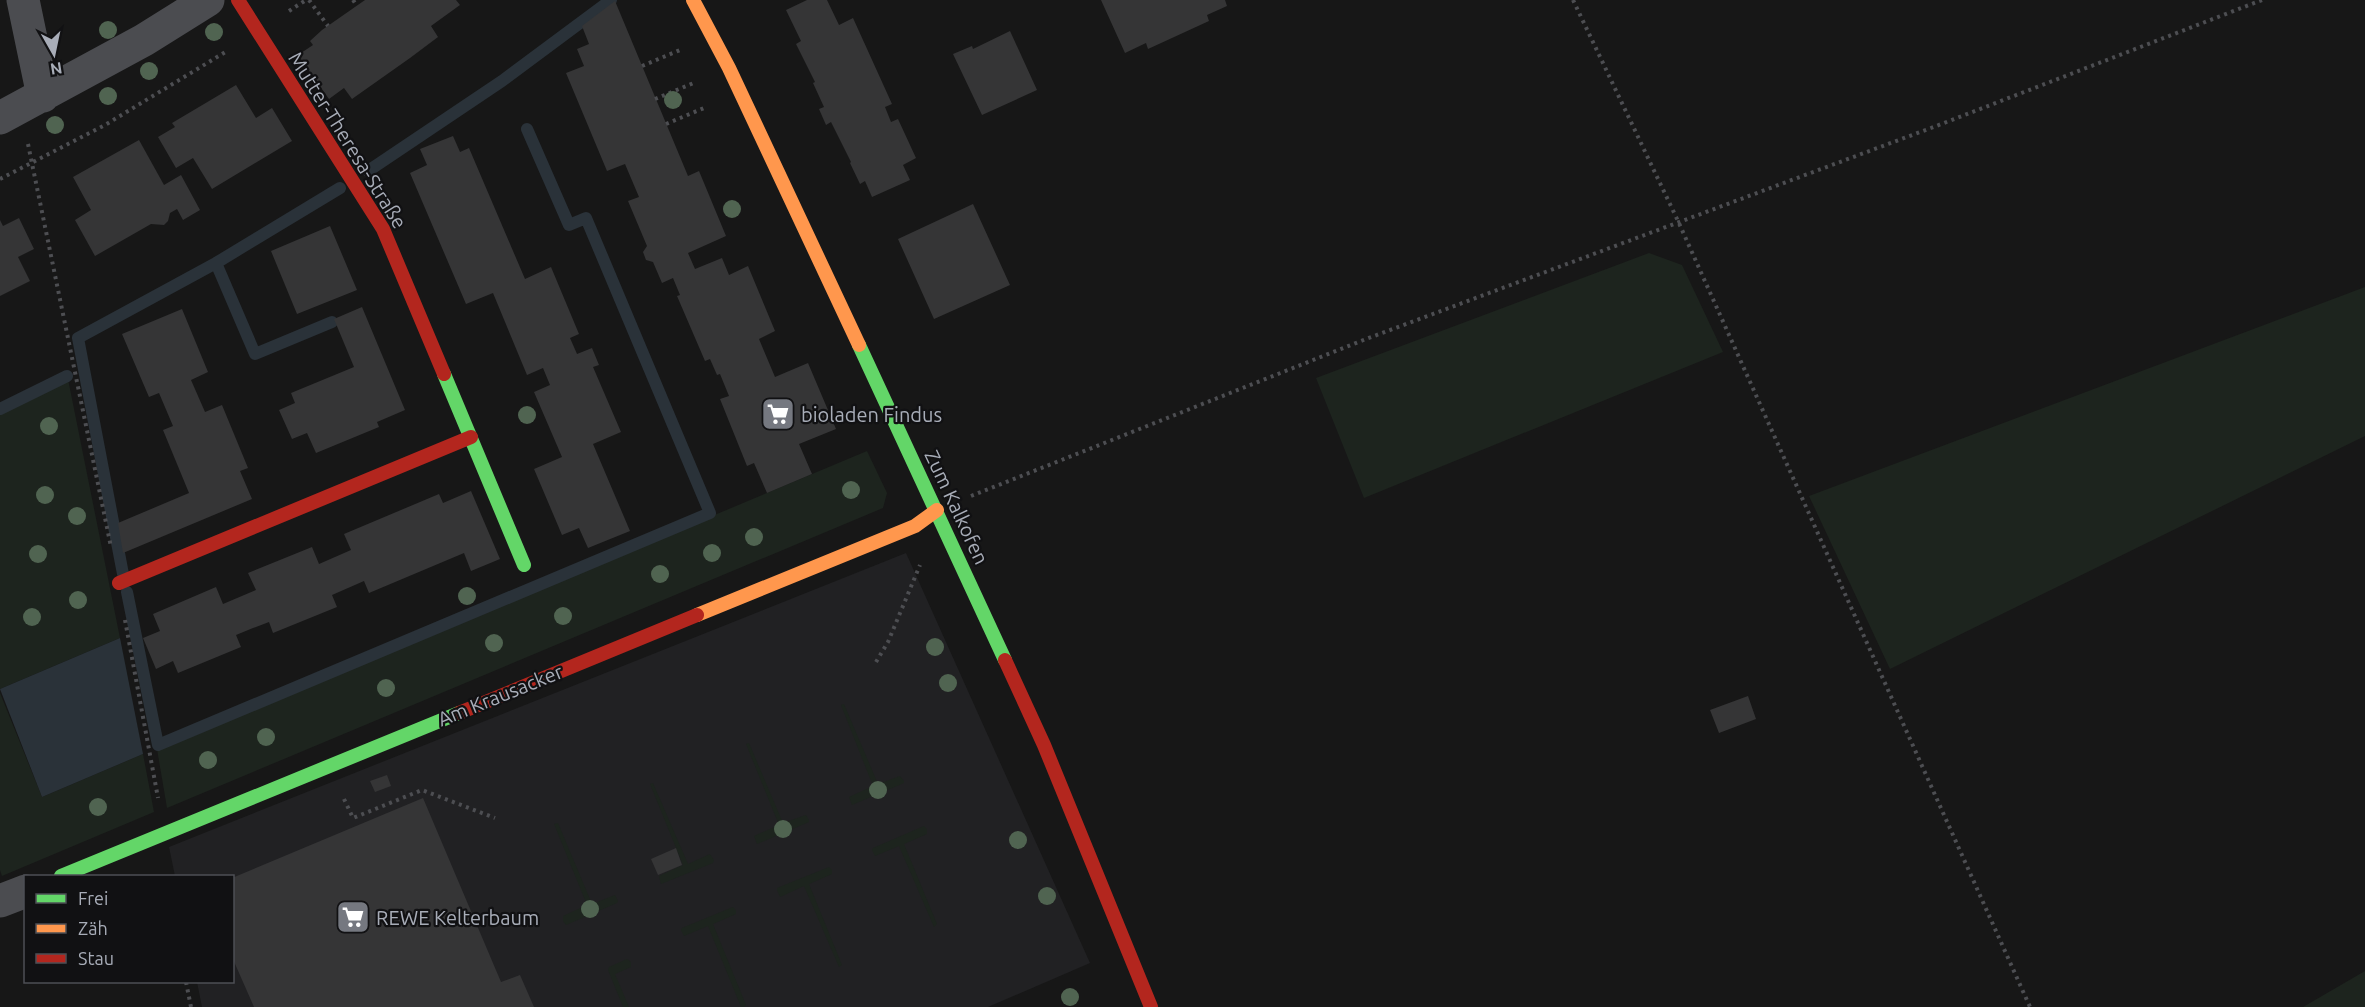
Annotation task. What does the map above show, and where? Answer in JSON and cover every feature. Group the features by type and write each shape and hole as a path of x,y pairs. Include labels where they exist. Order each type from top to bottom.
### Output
{"street":[{"path":"23,0 21,107 144,40 208,0"},
{"name":"Mutter-Theresa-Straße","path":"238,0 383,230 524,565"},
{"name":"Zum Kalkofen","path":"702,2 739,93 937,510 1044,745 1151,1007"},
{"path":"119,583 471,437"},
{"name":"Am Krausacker","path":"63,875 915,526 937,510"},
{"path":"0,901 24,892"}],"path":[{"path":"0,179 105,125 197,71 307,0 328,26"},
{"path":"353,0 357,6"},
{"path":"1573,0 1678,221 2030,1007"},
{"path":"937,510 1366,339 1931,128 2262,0"},
{"path":"21,107 119,583 161,814 156,837"},
{"path":"876,662 888,642 914,576 925,558"},
{"path":"329,765 352,818 422,790 495,818"},
{"path":"186,983 191,1007"}],"shaded area":[{"path":"1649,253 1682,265 1723,352 1364,498 1316,378"},
{"path":"2365,287 2365,436 1890,669 1809,496"},
{"path":"68,379 120,638 0,689 0,413"},
{"path":"867,451 887,493 883,508 167,808 157,749"},
{"path":"906,553 1090,963 988,1007 202,1007 197,983 234,983 234,875 175,875 169,847"},
{"path":"120,638 143,754 42,797 0,689"},
{"path":"0,693 42,797 143,754 154,812 2,876 0,870"},
{"path":"844,704 878,784 900,776 904,781 904,783 852,805 849,797 873,786 841,705"},
{"path":"749,743 783,823 806,815 809,820 809,822 757,844 754,836 779,825 746,744"},
{"path":"653,783 688,864 710,854 714,860 713,863 661,884 659,876 683,865 650,784"},
{"path":"558,823 592,904 615,895 618,901 566,925 563,916 587,905 554,824"},
{"path":"924,826 927,834 904,844 937,924 934,927 899,846 875,856 872,850"},
{"path":"829,867 832,874 809,884 842,965 839,967 804,886 780,897 777,890 777,888"},
{"path":"733,907 736,914 713,924 746,1005 744,1007 741,1007 708,926 684,936 681,930"},
{"path":"627,959 631,962 631,967 615,974 629,1007 623,1007 608,970 609,967"},
{"path":"2365,971 2365,1007 2303,1007"}],"building":[{"path":"365,0 456,0 460,5 431,26 438,37 410,58 352,99 344,88 329,99 298,55 313,45 310,41 322,30"},
{"path":"807,0 827,0 839,25 853,18 892,104 885,107 891,122 898,119 916,158 903,165 910,180 872,197 865,181 860,184 831,122 826,125 819,109 824,107 813,83 815,82 796,44 801,41 786,10"},
{"path":"1101,0 1225,0 1227,6 1207,15 1209,21 1148,49 1146,43 1125,53"},
{"path":"615,1 688,176 699,171 726,236 688,253 695,269 722,258 729,275 748,266 775,331 759,339 775,377 808,363 836,429 799,444 812,474 767,493 754,463 747,466 720,399 729,396 720,374 717,375 710,359 705,361 677,296 680,295 673,278 662,283 653,262 646,260 643,252 647,246 628,201 639,197 625,164 607,171 566,73 584,66 577,49 589,44 582,26"},
{"path":"1010,31 1037,90 982,115 953,54 972,46 973,49"},
{"path":"236,85 256,118 272,108 292,141 212,189 193,158 176,168 158,137 175,127 172,123"},
{"path":"453,136 460,152 469,148 525,279 551,267 579,334 570,338 577,354 592,348 599,365 593,367 621,432 593,444 630,531 588,548 579,528 562,535 534,469 562,457 534,392 550,385 543,368 527,375 493,293 466,304 410,173 427,165 420,149"},
{"path":"139,140 164,185 181,175 200,210 183,220 177,209 170,213 164,225 151,224 95,256 75,220 91,210 73,177"},
{"path":"973,204 1010,285 934,319 898,239"},
{"path":"19,218 34,249 18,257 30,281 0,296 0,220 3,226"},
{"path":"330,226 357,290 297,314 271,251"},
{"path":"362,307 405,410 377,422 379,427 316,453 307,433 292,439 279,410 295,403 291,393 354,367 334,319"},
{"path":"182,309 208,372 191,380 205,412 222,405 248,468 240,471 252,499 123,553 118,523 189,493 163,430 173,426 159,393 149,397 122,334"},
{"path":"471,491 500,559 471,571 464,553 369,593 364,581 332,595 337,607 273,633 269,622 236,635 241,647 178,673 173,661 156,669 143,638 160,631 153,614 216,587 223,604 256,590 248,573 312,547 319,564 351,550 344,534 439,494 443,503"},
{"path":"1748,696 1756,719 1719,733 1710,710"},
{"path":"387,775 391,786 375,792 370,781"},
{"name":"REWE Kelterbaum","path":"423,798 501,982 520,975 534,1007 254,1007 234,962 234,877"},
{"path":"676,848 682,865 658,875 651,859"}],"waterway":[{"path":"368,171 502,81 611,0"},
{"path":"127,592 158,745 710,513 586,218 569,225 527,129"},
{"path":"123,574 78,338 216,263 340,188"},
{"path":"216,263 255,354 332,322"},
{"path":"0,409 67,376"}],"traffic: fast":[{"path":"859,345 1005,660"},
{"path":"444,374 524,565"},
{"path":"63,875 459,713"}],"traffic: slow":[{"path":"693,0 729,68 859,345"},
{"path":"697,615 915,526 937,510"}],"traffic: jam":[{"path":"238,0 383,229 444,374"},
{"path":"119,583 471,437"},
{"path":"459,713 697,615"},
{"path":"1005,660 1044,745 1151,1007"}],"place":[{"name":"bioladen Findus","path":"778,414"},
{"name":"REWE Kelterbaum","path":"353,917"}]}
